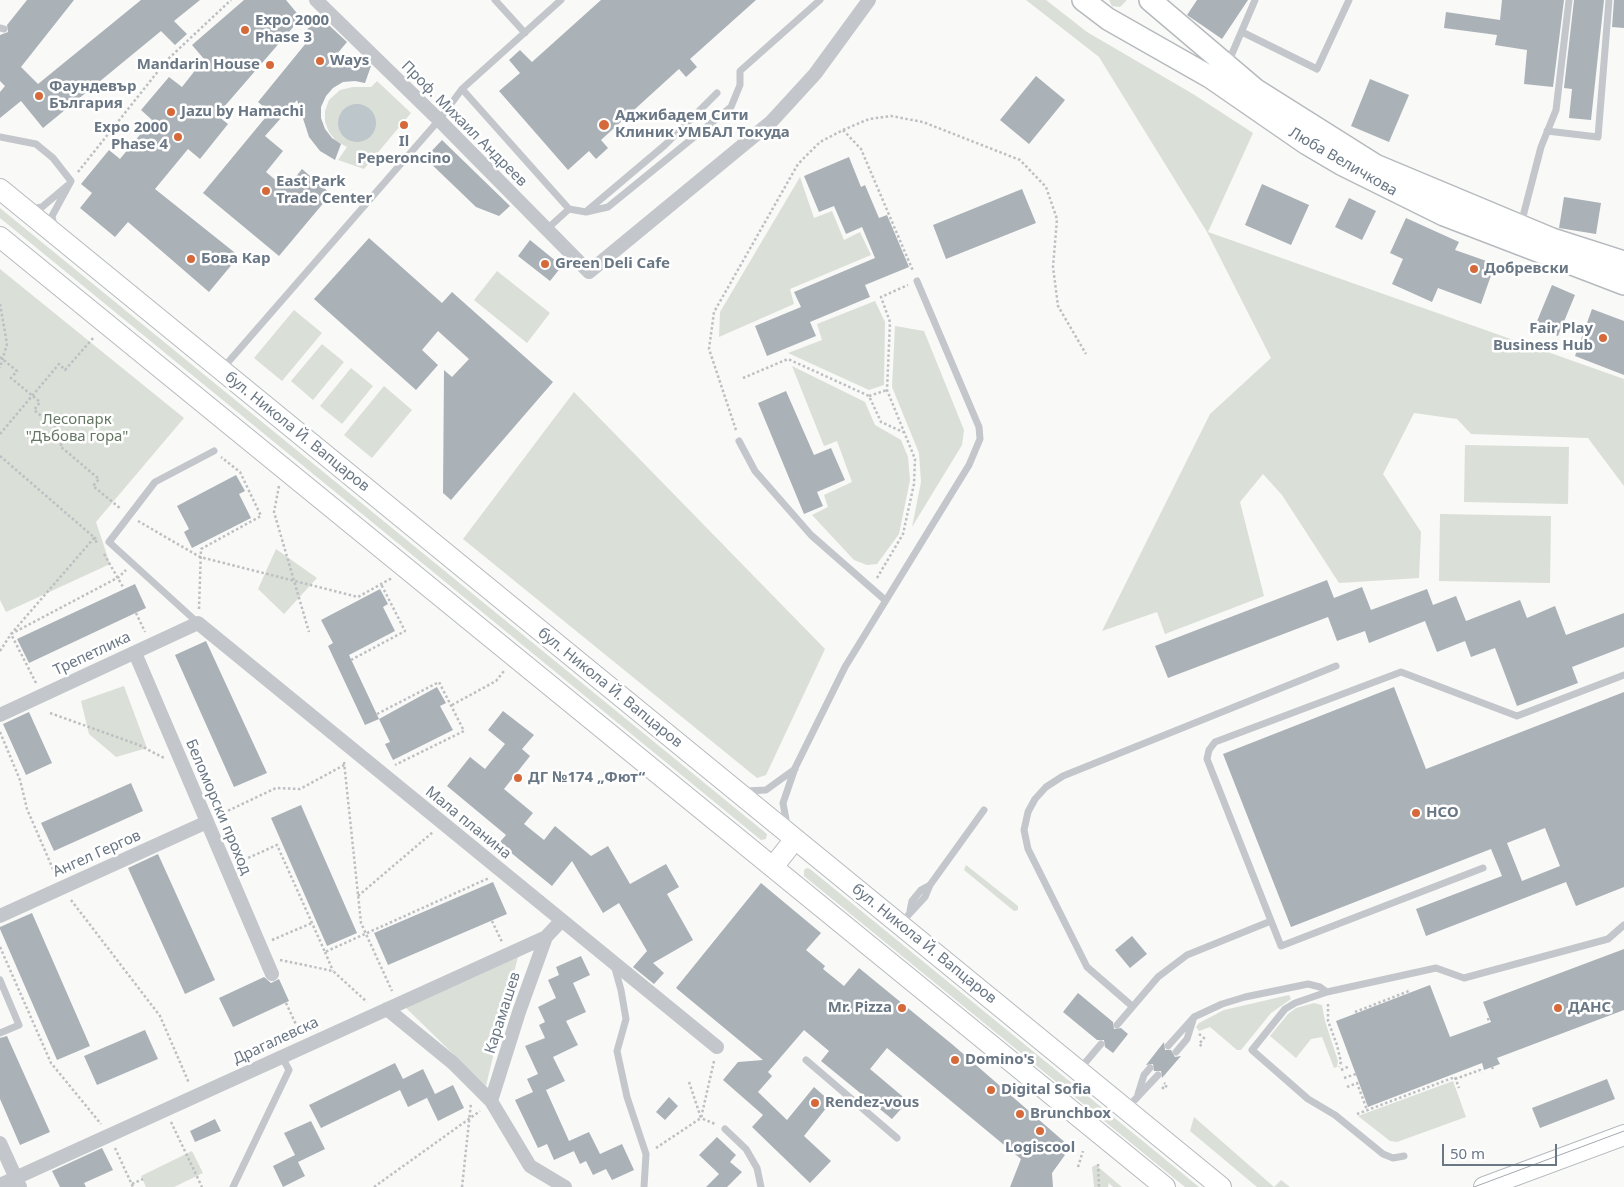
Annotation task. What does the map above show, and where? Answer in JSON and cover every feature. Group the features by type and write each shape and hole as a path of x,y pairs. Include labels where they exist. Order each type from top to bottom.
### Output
{"main road":[{"name":"Люба Величкова","path":"1083,0 1134,34 1210,77 1307,144 1341,164 1444,215 1624,284"},
{"name":"Люба Величкова","path":"1150,0 1256,90 1284,110 1376,165 1521,226 1592,253 1624,262"},
{"name":"бул. Никола Й. Вапцаров","path":"0,189 729,785 796,839 904,918 1079,1070 1132,1102 1221,1187"},
{"path":"0,237 1090,1126 1168,1184"},
{"path":"773,867 796,839"},
{"path":"1484,1187 1624,1135"}],"street":[{"name":"Проф. Михаил Андреев","path":"316,0 439,120 589,272 770,122 815,74 868,0"},
{"name":"Трепетлика","path":"0,715 198,623"},
{"name":"Мала планина","path":"198,623 717,1047"},
{"name":"Беломорски проход","path":"135,652 272,974"},
{"name":"Ангел Гергов","path":"0,916 207,822"},
{"name":"Драгалевска","path":"0,1185 18,1182 109,1135 546,937 561,921"},
{"name":"Карамашев","path":"491,1101 519,1012 546,937"},
{"path":"388,1008 453,1064 491,1101 530,1166 565,1187"},
{"path":"0,1143 18,1182"}],"lane":[{"path":"495,0 525,33"},
{"path":"221,370 439,120 462,89 561,0"},
{"path":"462,89 569,209 586,212 608,207 731,107 740,85 740,71 820,0"},
{"path":"1227,66 1255,0"},
{"path":"1242,32 1317,69 1349,0"},
{"path":"1521,226 1541,147 1556,110 1570,0"},
{"path":"1547,131 1598,137 1609,0"},
{"path":"586,212 665,145 717,93"},
{"path":"0,137 36,144 53,158 69,184"},
{"path":"18,204 35,209 42,207 69,184"},
{"path":"61,239 55,229 52,216 69,184"},
{"path":"547,229 569,209"},
{"path":"796,839 785,821 783,803 795,768 845,667 969,465 980,439 979,428 917,281"},
{"path":"739,441 755,471 811,535 885,600"},
{"path":"198,623 109,542 155,482 214,451"},
{"path":"1132,1006 1087,967 1028,849 1024,830 1028,812 1035,799 1046,787 1063,776 1336,666"},
{"path":"1483,868 1280,946 1207,759 1209,750 1215,742 1401,672 1517,716 1624,675"},
{"path":"729,785 749,792 766,790 795,768"},
{"path":"904,918 920,890 930,885 984,810"},
{"path":"1116,1025 1158,977 1187,956 1271,921"},
{"path":"1404,1156 1393,1158 1382,1154 1335,1115 1308,1099 1252,1050 1285,1009 1294,1003 1327,992 1436,968 1464,978 1608,940 1624,925"},
{"path":"613,962 621,990 626,1019 617,1051 627,1097 646,1154 644,1187"},
{"path":"0,980 19,1024 0,1033"},
{"path":"1168,1046 1194,1017 1230,1001 1299,986 1314,986 1327,992"},
{"path":"1176,1052 1187,1039 1194,1017"},
{"path":"1079,1070 1101,1044"},
{"path":"233,1187 289,1070 282,1057"},
{"path":"806,1060 897,1138"},
{"path":"1132,1102 1144,1075 1150,1068"},
{"path":"1132,1102 1158,1075"},
{"path":"725,1129 746,1149 757,1168 761,1187"}],"path":[{"path":"69,184 167,60 232,0"},
{"path":"739,441 709,349 714,312 798,164 820,142 869,119 899,118 923,122 1020,160 1046,187 1057,219 1053,267 1058,306 1086,354"},
{"path":"843,130 861,149 917,281 880,297 890,322 887,390 915,459 914,484 903,534 870,588"},
{"path":"0,304 7,344 1,358 0,368"},
{"path":"0,434 59,364 66,370 94,337"},
{"path":"1,358 17,370 11,378 40,402 34,410 67,437 60,446 99,479 93,486 128,515 200,557 295,583 358,597 392,578"},
{"path":"743,378 788,359 869,396 881,422 904,433"},
{"path":"869,396 887,390"},
{"path":"198,623 201,549 261,516 240,472 214,451"},
{"path":"0,456 94,538 119,577 123,587"},
{"path":"279,486 274,512 309,632"},
{"path":"94,538 109,542"},
{"path":"0,651 11,634 94,538"},
{"path":"11,634 119,577 132,563"},
{"path":"352,660 405,631 381,584"},
{"path":"136,613 151,645"},
{"path":"11,634 42,695"},
{"path":"452,705 496,681 504,670"},
{"path":"377,714 440,682 464,731 380,772"},
{"path":"50,713 139,744 185,770"},
{"path":"0,732 20,780 27,810 61,888 160,1016 195,1096"},
{"path":"207,822 276,788 300,789 345,766 354,750"},
{"path":"345,766 361,923 388,1008"},
{"path":"358,896 443,824"},
{"path":"226,868 277,845 333,971"},
{"path":"325,952 502,872"},
{"path":"492,921 498,935"},
{"path":"262,951 312,923"},
{"path":"0,947 51,1063 109,1135"},
{"path":"262,951 333,971 388,1008"},
{"path":"0,970 8,966"},
{"path":"1355,1012 1409,991 1408,989"},
{"path":"1327,992 1328,1021 1337,1045 1341,1062 1340,1068 1350,1066"},
{"path":"286,1003 306,1046"},
{"path":"1488,1018 1489,1022"},
{"path":"1195,1036 1198,1033 1204,1038 1199,1044 1203,1047"},
{"path":"646,1154 701,1118 717,1047"},
{"path":"1357,1114 1455,1077 1455,1079 1480,1070 1482,1074"},
{"path":"1344,1078 1356,1074"},
{"path":"1455,1079 1459,1088"},
{"path":"689,1082 701,1118 725,1129"},
{"path":"1347,1087 1358,1083 1367,1110"},
{"path":"462,1187 472,1100"},
{"path":"374,1187 468,1122 491,1101"},
{"path":"178,1135 202,1187"},
{"path":"1078,1167 1083,1151"},
{"path":"121,1162 133,1186 142,1179"},
{"path":"1098,1164 1099,1187"}],"green space":[{"path":"1026,0 1046,0 1087,32 1193,94 1253,133 1208,232 1624,379 1624,486 1588,438 1471,434 1457,419 1414,413 1383,474 1421,532 1419,578 1339,583 1282,495 1263,474 1240,502 1264,596 1165,634 1157,612 1102,631 1210,414 1271,358 1207,232 1099,57"},
{"path":"1109,0 1127,0 1120,7 1112,6"},
{"path":"377,81 411,113 364,169 338,160 347,147 336,141 329,132 325,122 325,111 329,100 340,90 353,87 371,87"},
{"path":"800,177 814,218 832,211 844,240 860,232 871,255 790,289 794,304 719,337 720,312"},
{"path":"0,208 767,834 766,839 761,840 0,218"},
{"name":"Лесопарк \"Дъбова гора\"","path":"0,269 184,418 96,522 110,564 6,612 0,600"},
{"path":"497,271 550,313 527,343 474,300"},
{"path":"875,301 885,322 884,385 869,390 788,353 822,340 817,324"},
{"path":"294,310 322,333 282,381 254,358"},
{"path":"895,326 924,331 964,430 962,445 912,527 921,482 919,453 892,387"},
{"path":"322,344 344,362 313,400 291,381"},
{"path":"792,366 865,402 875,425 901,440 908,457 910,480 899,534 877,564 867,565 854,560 812,515 828,507 824,495 852,482 837,441 824,446"},
{"path":"351,368 373,386 342,424 320,406"},
{"path":"384,386 412,410 372,458 344,435"},
{"path":"574,392 825,649 766,775 757,778 463,539"},
{"path":"1465,445 1569,447 1568,504 1464,502"},
{"path":"1440,514 1551,516 1550,583 1439,581"},
{"path":"276,549 317,578 284,614 258,589"},
{"path":"124,686 147,748 116,757 89,734 81,701"},
{"path":"966,865 1018,906 1018,910 1014,911 964,870"},
{"path":"807,868 1199,1187 1185,1187 804,876 804,870"},
{"path":"518,957 504,1010 486,1086 404,1006"},
{"path":"1289,995 1291,999 1271,1013 1241,1050 1237,1050 1210,1027 1199,1031 1196,1027 1199,1023 1224,1010"},
{"path":"1314,1003 1322,1005 1325,1021 1338,1061 1337,1067 1334,1068 1322,1037 1311,1039 1296,1058 1270,1036 1288,1014 1296,1008"},
{"path":"1453,1081 1466,1117 1397,1142 1390,1141 1358,1116"},
{"path":"1194,1117 1274,1187 1257,1187 1190,1131"},
{"path":"192,1151 203,1173 174,1187 146,1187 141,1176"},
{"path":"1096,1165 1122,1187 1113,1187 1109,1183 1108,1187 1094,1187 1092,1167"},
{"path":"1281,1180 1290,1187 1274,1187"}],"shaded area":[{"path":"357,104 370,110 376,123 370,136 357,142 344,136 338,123 344,110"}],"building":[{"path":"27,0 74,0 21,67 38,84 141,0 200,0 174,21 187,34 175,45 161,31 43,128 21,101 0,118 0,92 5,86 0,81 0,35 8,32 7,25"},
{"path":"244,0 286,0 301,18 217,115 228,124 200,159 188,149 155,189 239,256 209,292 128,222 115,237 80,208 92,193 81,184 109,150 120,159 152,120 141,110 169,77 182,87 204,59 192,45"},
{"path":"601,0 756,0 690,59 697,67 686,77 679,69 601,140 608,148 596,159 589,151 568,170 499,91 520,73 509,60 520,50 532,62"},
{"path":"1197,0 1248,0 1222,39 1187,15"},
{"path":"1502,0 1564,0 1553,87 1524,84 1527,50 1495,45 1497,35 1444,28 1446,12 1500,20"},
{"path":"1574,0 1604,0 1591,120 1569,118 1572,89 1564,88"},
{"path":"1614,0 1624,0 1624,28 1612,27"},
{"path":"319,16 347,42 326,67 355,63 371,66 365,83 355,81 343,82 333,88 326,96 321,107 321,118 325,129 332,138 341,144 335,160 320,151 309,137 297,100 265,136 283,151 266,172 286,189 302,169 331,194 279,256 203,193 270,112 258,102 311,37 305,32"},
{"path":"1036,76 1065,100 1029,144 1000,120"},
{"path":"1370,79 1409,95 1389,142 1351,126"},
{"path":"442,140 510,206 499,216 476,207 425,158"},
{"path":"849,157 861,187 865,185 879,218 887,215 909,267 865,285 870,297 810,322 816,336 767,356 755,326 801,307 794,292 875,258 862,227 846,234 834,206 819,212 804,176"},
{"path":"1262,184 1309,205 1291,245 1245,225"},
{"path":"1022,189 1036,223 946,259 933,225"},
{"path":"1564,197 1601,203 1596,234 1559,228"},
{"path":"1349,198 1376,211 1362,240 1335,227"},
{"path":"1406,218 1459,242 1455,250 1495,264 1481,304 1438,288 1432,302 1392,284 1403,259 1390,253"},
{"path":"369,238 442,303 452,292 553,382 451,500 443,493 444,370 452,377 469,359 438,331 422,350 438,365 416,390 314,299"},
{"path":"530,240 562,266 550,281 518,256"},
{"path":"1552,285 1575,295 1558,336 1535,326"},
{"name":"Fair Play Business Hub","path":"1592,309 1624,321 1624,375 1575,356"},
{"path":"786,391 814,455 831,448 845,480 817,492 823,506 804,514 758,403"},
{"path":"236,475 245,491 239,494 251,518 192,548 184,532 189,529 177,506"},
{"path":"1327,580 1334,598 1362,587 1371,610 1427,589 1433,605 1456,596 1466,621 1520,600 1527,618 1555,606 1566,635 1624,613 1624,647 1572,667 1578,683 1517,706 1495,648 1471,657 1465,641 1437,652 1425,621 1369,643 1365,631 1337,641 1328,617 1168,678 1155,646"},
{"path":"135,584 146,608 29,663 17,639"},
{"path":"380,589 388,604 383,607 395,631 349,655 379,719 365,725 328,646 333,643 321,620"},
{"path":"206,641 267,773 234,787 175,655"},
{"path":"437,687 446,703 440,706 453,730 393,760 385,744 390,742 379,719"},
{"name":"НСО","path":"1394,687 1426,769 1624,692 1624,887 1576,906 1566,882 1426,936 1416,909 1502,876 1491,849 1291,927 1223,754","holes":["1545,828 1560,866 1522,881 1507,843"]},
{"path":"503,711 534,735 522,749 530,756 504,789 533,813 524,824 544,840 555,826 591,856 608,846 630,884 666,864 679,887 667,894 693,940 653,963 664,973 654,984 633,967 647,951 619,903 603,913 572,861 552,886 499,843 506,835 447,786 470,757 485,769 505,744 488,730"},
{"path":"29,712 52,763 26,775 3,724"},
{"path":"131,783 143,811 54,851 41,823"},
{"path":"301,805 357,933 327,946 271,818"},
{"path":"158,854 215,980 185,994 128,868"},
{"path":"493,882 507,914 388,965 374,933"},
{"path":"761,883 821,933 806,950 825,966 823,969 844,986 859,968 953,1045 1068,1145 1062,1152 1065,1155 1052,1173 1053,1187 1010,1187 1021,1159 887,1048 870,1069 908,1101 892,1119 821,1061 829,1051 804,1030 768,1072 772,1076 758,1092 787,1120 814,1087 831,1102 804,1136 831,1161 810,1183 752,1127 763,1115 723,1080 738,1062 763,1060 676,988"},
{"path":"32,913 90,1046 57,1060 0,929 0,927"},
{"path":"1132,936 1147,954 1130,968 1115,950"},
{"path":"1624,949 1624,1010 1497,1058 1500,1064 1484,1070 1482,1063 1368,1107 1336,1021 1430,985 1450,1037 1491,1022 1483,1002"},
{"path":"581,956 590,975 573,983 586,1012 566,1021 578,1045 553,1057 565,1081 546,1090 569,1141 589,1132 600,1154 622,1144 634,1170 612,1180 606,1169 593,1175 586,1161 580,1164 574,1151 554,1160 547,1144 538,1148 515,1100 533,1092 527,1079 538,1074 525,1046 545,1038 539,1025 545,1022 538,1007 556,998 548,980 559,975 556,967"},
{"path":"264,977 271,983 279,979 289,1001 233,1027 219,998"},
{"path":"1078,993 1113,1022 1114,1029 1121,1028 1128,1034 1113,1053 1105,1047 1104,1040 1097,1040 1063,1012"},
{"path":"145,1030 158,1059 97,1085 84,1056"},
{"path":"7,1036 50,1132 20,1145 0,1099 0,1038"},
{"path":"1164,1042 1165,1050 1171,1050 1175,1057 1181,1056 1162,1078 1161,1071 1154,1071 1153,1064 1146,1065"},
{"path":"395,1063 403,1079 423,1069 435,1094 453,1085 464,1108 438,1121 427,1098 433,1095 408,1107 400,1090 321,1128 309,1105"},
{"path":"1607,1079 1615,1099 1540,1128 1532,1108"},
{"path":"669,1097 678,1106 665,1120 656,1112"},
{"path":"215,1119 221,1131 195,1142 190,1131"},
{"path":"311,1121 325,1149 298,1162 305,1176 283,1187 273,1166 295,1155 284,1133"},
{"path":"717,1137 736,1155 730,1162 742,1172 727,1187 706,1187 719,1174 699,1155"},
{"path":"102,1148 113,1170 84,1183 86,1187 60,1187 52,1171"}],"tram line":[{"path":"1474,1187 1624,1131"}],"place":[{"name":"Expo 2000 Phase 3","path":"245,30"},
{"name":"Ways","path":"320,61"},
{"name":"Mandarin House","path":"270,65"},
{"name":"Фаундевър България","path":"39,96"},
{"name":"Jazu by Hamachi","path":"171,112"},
{"name":"Il Peperoncino","path":"404,125"},
{"name":"Аджибадем Сити Клиник УМБАЛ Токуда","path":"604,125"},
{"name":"Expo 2000 Phase 4","path":"178,137"},
{"name":"East Park Trade Center","path":"266,191"},
{"name":"Бова Кар","path":"191,259"},
{"name":"Green Deli Cafe","path":"545,264"},
{"name":"Добревски","path":"1474,269"},
{"name":"Fair Play Business Hub","path":"1603,338"},
{"name":"ДГ №174 „Фют“","path":"518,778"},
{"name":"НСО","path":"1416,813"},
{"name":"Mr. Pizza","path":"902,1008"},
{"name":"ДАНС","path":"1558,1008"},
{"name":"Domino's","path":"955,1060"},
{"name":"Digital Sofia","path":"991,1090"},
{"name":"Rendez-vous","path":"815,1103"},
{"name":"Brunchbox","path":"1020,1114"},
{"name":"Logiscool","path":"1040,1131"}]}
